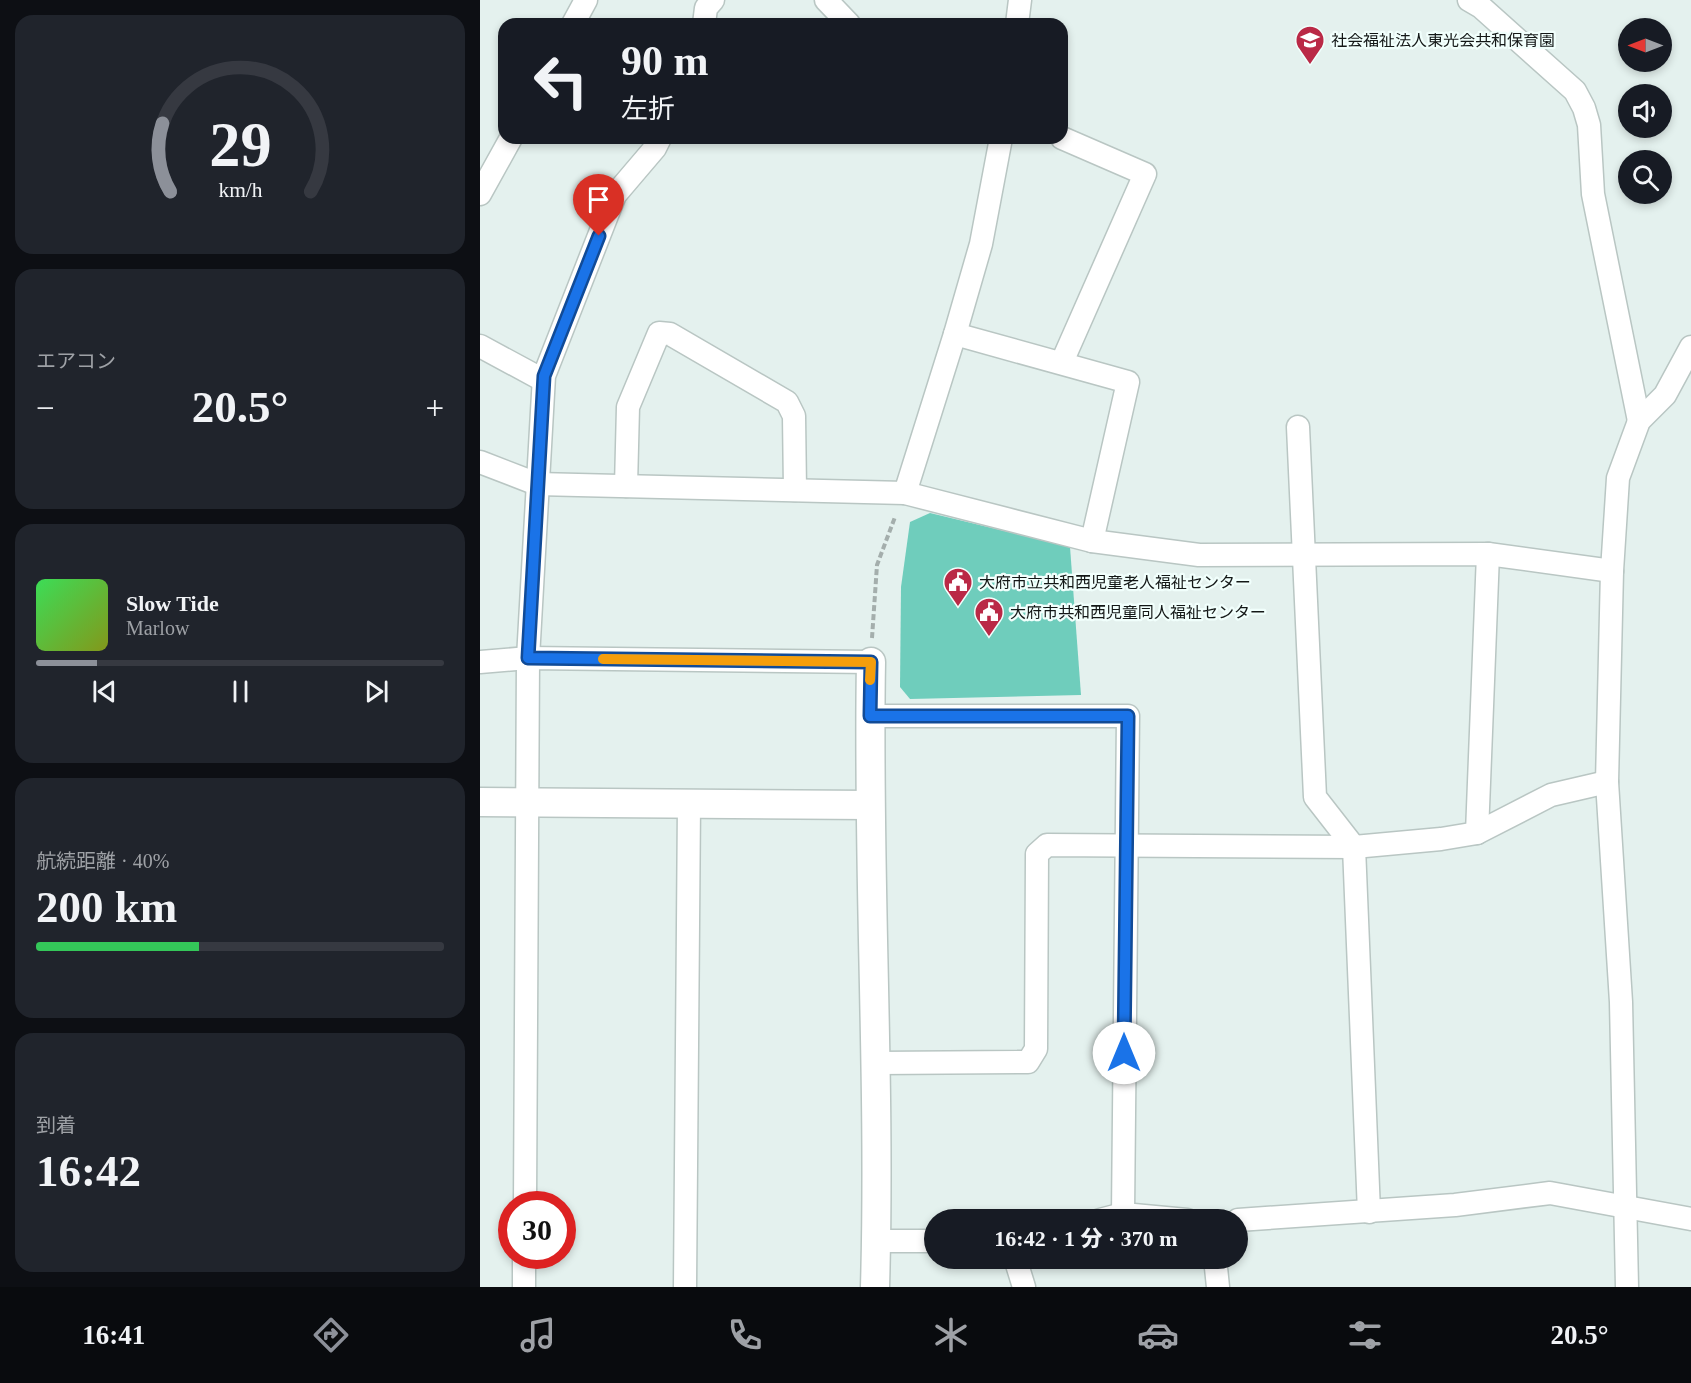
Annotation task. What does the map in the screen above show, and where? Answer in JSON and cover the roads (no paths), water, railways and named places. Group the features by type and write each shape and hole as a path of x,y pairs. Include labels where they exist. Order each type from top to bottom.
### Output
{"street":[{"path":"576,18 586,0"},
{"path":"826,0 843,18"},
{"path":"1018,18 1020,0"},
{"path":"1477,2 1575,91 1584,108 1589,125 1593,194 1639,422"},
{"path":"1062,362 1145,174 1068,141"},
{"path":"480,194 508,144"},
{"path":"525,1191 528,658 543,380 615,195 657,144"},
{"path":"905,493 981,244 1000,144"},
{"path":"626,486 628,406 659,333 670,334 787,402 794,416 795,490"},
{"path":"955,334 1128,382 1092,541"},
{"path":"480,346 543,380"},
{"path":"1627,1287 1621,1002 1607,782 1612,571 1618,478 1639,422 1665,395 1691,347"},
{"path":"1298,427 1315,797 1354,847 1369,1212"},
{"path":"480,462 537,484 905,493 1092,541 1199,555 1488,554 1612,571"},
{"path":"1477,833 1488,554"},
{"path":"480,662 528,658 871,662 869,805 877,1063 875,1287"},
{"path":"870,716 1128,716 1123,1209"},
{"path":"877,1063 1028,1062 1036,1049 1036,854 1047,845 1354,847 1441,839 1477,833 1551,795 1607,782"},
{"path":"480,802 869,805"},
{"path":"685,1287 689,803"},
{"path":"1248,1219 1455,1205 1550,1193 1691,1219"},
{"path":"876,1240 924,1240"},
{"path":"524,1269 524,1287"},
{"path":"1019,1269 1024,1287"},
{"path":"1216,1269 1218,1287"}],"place":[{"name":"社会福祉法人東光会共和保育園","path":"1310,66"},
{"name":"大府市立共和西児童老人福祉センター","path":"958,608"},
{"name":"大府市共和西児童同人福祉センター","path":"989,638"}]}
